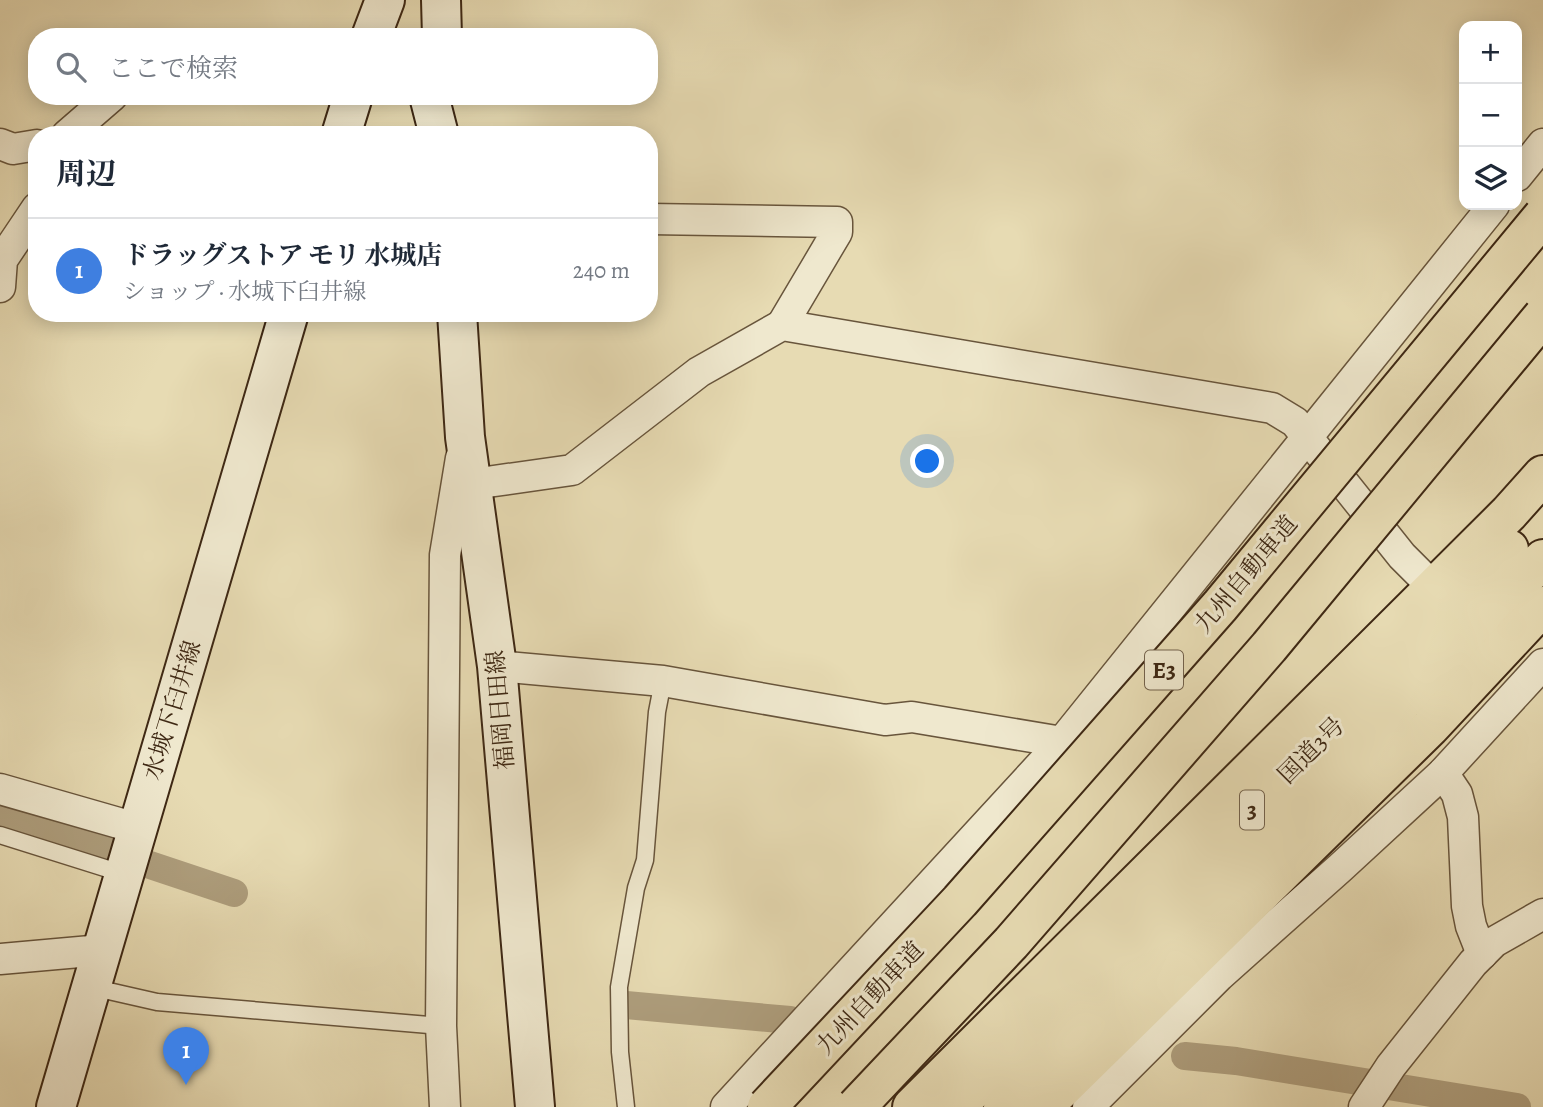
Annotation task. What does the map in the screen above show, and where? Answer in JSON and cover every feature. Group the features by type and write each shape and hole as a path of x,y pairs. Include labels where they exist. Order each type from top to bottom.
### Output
{"highway":[{"name":"九州自動車道","path":"767,1107 960,901 1220,606 1543,216"},
{"path":"856,1107 1011,943 1252,668 1543,316"},
{"path":"912,1107 1509,513 1543,475"},
{"name":"国道3号","path":"956,1107 1482,578 1543,509"},
{"name":"国道3号","path":"1003,1107 1543,559"},
{"path":"1043,1107 1430,727 1543,606"}],"main road":[{"path":"441,0 442,28"},
{"path":"344,126 350,105"},
{"path":"431,105 437,126"},
{"path":"444,105 445,126"},
{"name":"水城下臼井線","path":"55,1107 286,322"},
{"name":"福岡日田線","path":"458,322 465,437 497,666 535,1107"}],"street":[{"path":"78,126 103,105"},
{"path":"1522,170 1543,144"},
{"path":"0,145 13,149 28,146"},
{"path":"726,1107 1062,742 1490,210"},
{"path":"473,484 572,470 699,372 782,325 837,232 837,222 658,219"},
{"path":"0,287 2,260 28,221"},
{"path":"782,325 1272,408 1295,422 1420,575"},
{"path":"445,1107 442,1026 444,555 465,437"},
{"path":"497,666 663,681 885,720 912,717 1062,742"},
{"path":"1088,1107 1219,976 1443,773 1529,671"},
{"path":"1443,773 1457,794 1463,817 1467,906 1471,926 1482,954"},
{"path":"0,789 130,853"},
{"path":"1364,1107 1391,1066 1482,954 1494,942 1543,914"},
{"path":"0,959 102,950"}],"lane":[{"path":"626,1107 620,1052 619,987 636,888 645,860 657,712 663,681"},
{"path":"0,835 130,853"},
{"path":"91,987 157,1002 442,1026"}],"waterway":[{"path":"0,815 234,893"},
{"path":"626,1005 790,1020"},
{"path":"1185,1056 1236,1061 1517,1107"}],"place":[{"name":"ドラッグストア モリ 水城店","path":"186,1085"}]}
